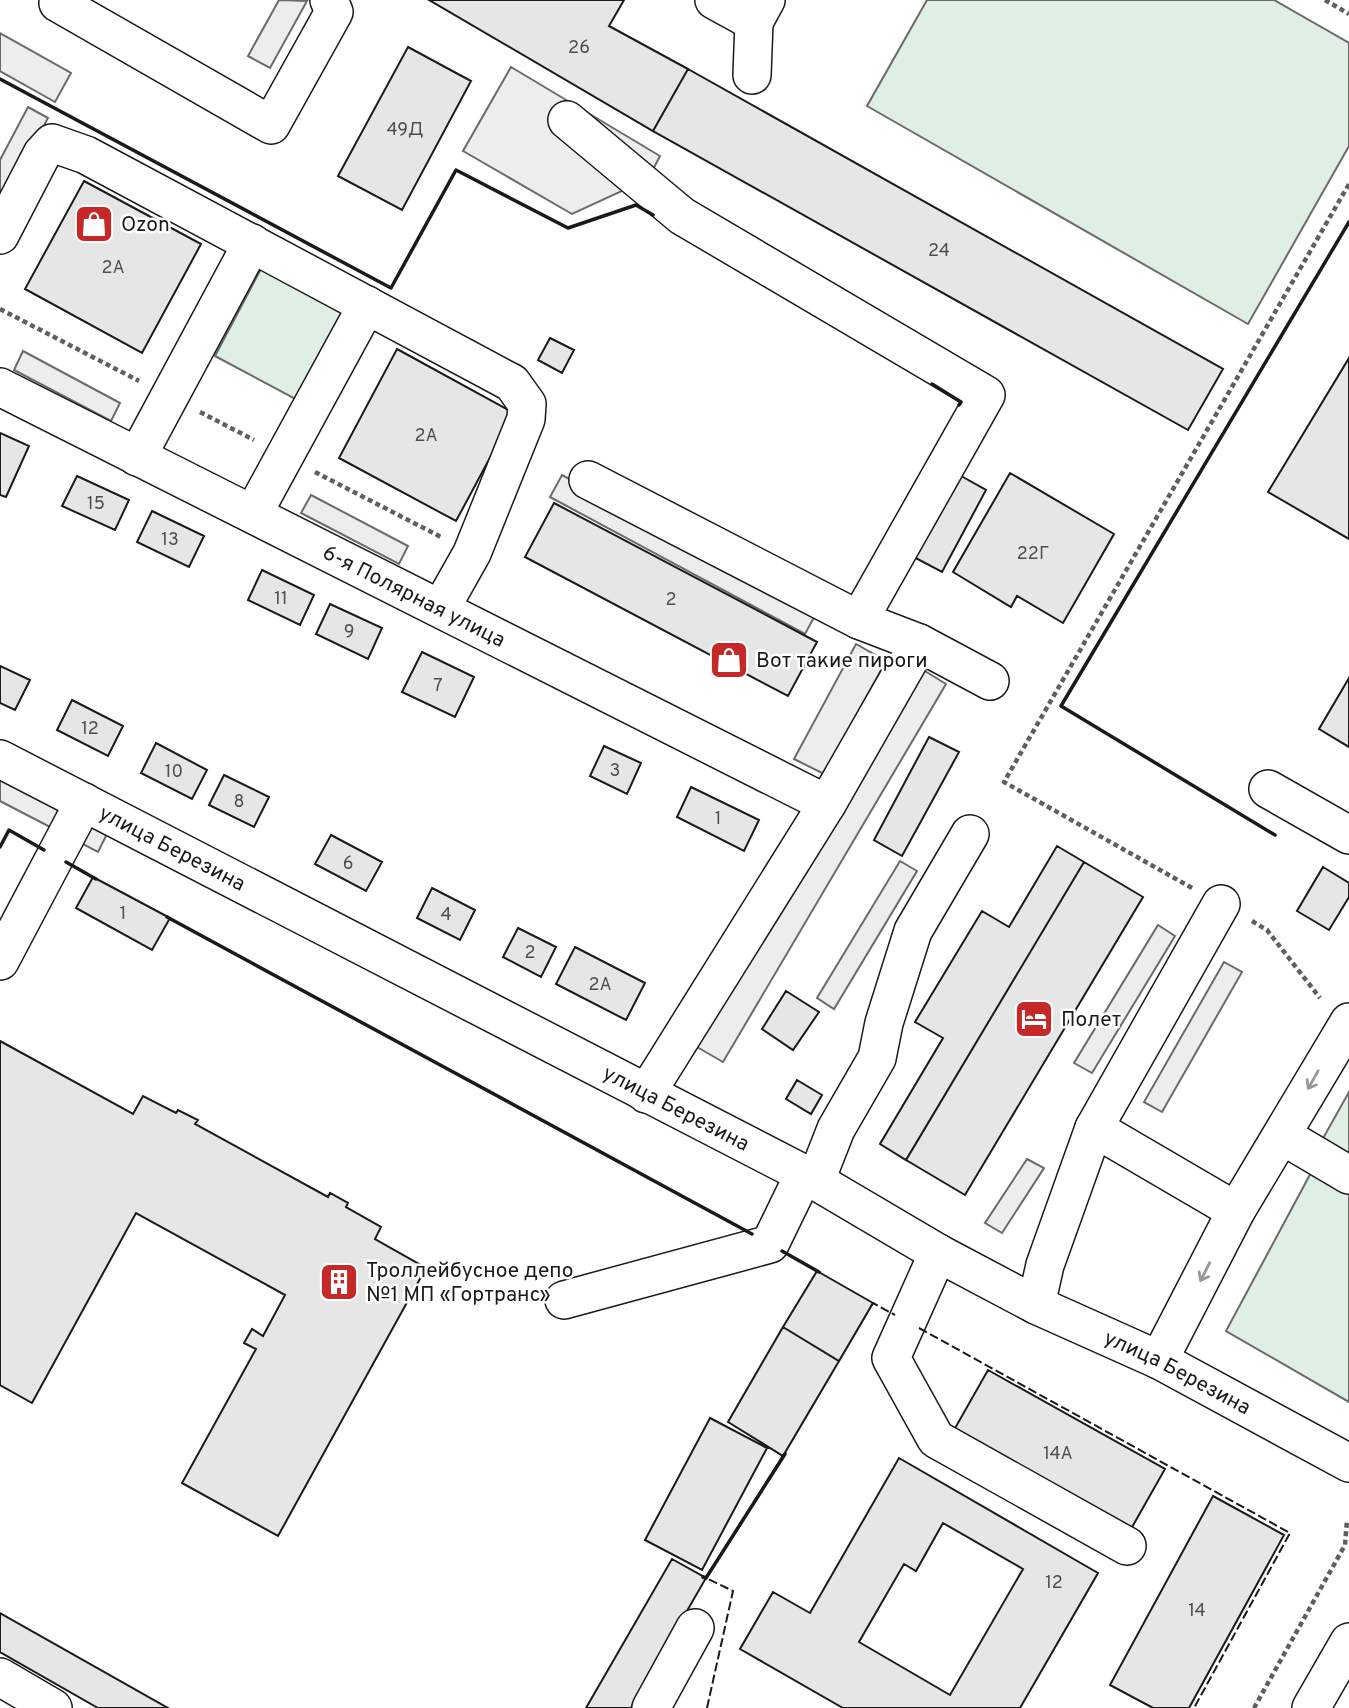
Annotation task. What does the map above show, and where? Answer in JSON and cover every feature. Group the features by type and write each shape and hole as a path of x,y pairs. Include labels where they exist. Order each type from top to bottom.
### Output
{"street":[{"path":"60,0 58,3 271,125 334,12 329,0"},
{"path":"714,0 760,11 752,75"},
{"path":"567,120 682,216 986,395 859,620"},
{"path":"0,234 42,154 52,144 86,155 149,202 252,243 367,305 462,370 512,383 527,404 526,419 471,553 441,608"},
{"path":"137,457 252,243"},
{"path":"253,514 367,305"},
{"name":"6-я Полярная улица","path":"0,387 827,804"},
{"path":"588,480 859,620 919,643 990,681"},
{"path":"646,1094 827,804 919,643"},
{"name":"улица Березина","path":"0,759 810,1177 938,1253 1037,1305 1159,1360 1349,1463"},
{"path":"1268,789 1349,835"},
{"path":"0,961 84,802"},
{"path":"564,1300 771,1244 877,1058 884,1023 913,931 970,834"},
{"path":"1037,1305 1045,1265 1094,1128 1221,904"},
{"path":"1159,1360 1236,1211 1349,1022"},
{"path":"1094,1128 1236,1211"},
{"path":"1283,1136 1349,1175"},
{"path":"938,1253 891,1358 936,1438 1127,1546"},
{"path":"650,1708 695,1629"},
{"path":"1311,1708 1349,1642"},
{"path":"0,1676 53,1708"}],"path":[{"path":"1325,0 1349,14"},
{"path":"1320,998 1267,930 1004,782 1349,184"},
{"path":"0,309 471,553"},
{"path":"1254,1708 1345,1545 1347,1520"}],"green space":[{"path":"927,0 1274,0 1349,43 1349,146 1248,324 867,106"},
{"path":"262,267 347,312 299,401 215,356"},
{"path":"1349,1092 1349,1167 1317,1149"},
{"path":"1313,1169 1349,1190 1349,1402 1226,1331"}],"shaded area":[{"path":"279,0 307,1 270,68 248,56"},
{"path":"0,33 71,73 55,102 0,71"},
{"path":"511,67 660,156 648,179 572,214 463,151"},
{"path":"28,107 48,118 0,209 0,160"},
{"path":"23,351 120,403 111,421 14,370"},
{"path":"562,475 817,612 805,634 550,497"},
{"path":"311,495 408,546 399,564 301,513"},
{"path":"856,644 886,661 824,774 794,759"},
{"path":"920,668 946,684 723,1062 697,1047"},
{"path":"0,778 107,834 98,852 0,801"},
{"path":"900,861 917,871 834,1009 817,998"},
{"path":"1158,925 1175,936 1092,1073 1074,1063"},
{"path":"1224,962 1242,972 1162,1112 1144,1102"},
{"path":"1027,1159 1044,1168 1002,1233 985,1223"}],"building":[{"path":"429,0 624,0 609,26 688,69 653,131"},
{"path":"408,47 471,81 402,210 338,176"},
{"path":"688,69 1223,369 1188,430 653,131"},
{"path":"84,181 201,244 142,353 25,289"},
{"path":"550,338 574,350 562,373 538,360"},
{"path":"397,349 514,413 456,521 339,458"},
{"path":"1349,358 1349,539 1268,492"},
{"path":"0,433 29,446 6,497 0,495"},
{"path":"954,472 986,490 942,572 910,555"},
{"path":"1010,473 1114,534 1063,623 1017,596 1011,607 953,572"},
{"path":"77,476 129,500 115,530 62,506"},
{"path":"554,503 817,642 788,696 525,557"},
{"path":"152,511 204,536 189,567 137,542"},
{"path":"262,570 314,595 300,625 248,600"},
{"path":"330,604 382,628 368,659 316,634"},
{"path":"422,652 474,677 455,717 402,692"},
{"path":"0,666 30,680 15,710 0,703"},
{"path":"1349,678 1349,747 1319,729"},
{"path":"72,700 123,726 108,756 57,730"},
{"path":"929,737 959,752 902,856 874,840"},
{"path":"156,743 207,770 192,799 141,773"},
{"path":"604,746 641,763 627,794 590,776"},
{"path":"224,775 269,797 254,827 209,805"},
{"path":"691,787 759,820 744,851 677,817"},
{"path":"331,835 382,862 366,891 315,864"},
{"path":"1057,846 1084,862 906,1160 880,1144 943,1038 915,1022 982,911 1009,927"},
{"path":"1084,862 1143,897 965,1195 906,1160"},
{"path":"1323,867 1349,883 1349,897 1329,930 1297,911"},
{"path":"93,877 170,918 152,950 76,908"},
{"path":"432,888 475,910 460,940 417,918"},
{"path":"518,928 556,947 541,977 503,957"},
{"path":"575,947 645,983 626,1020 556,984"},
{"path":"786,991 819,1012 793,1050 762,1029"},
{"name":"Троллейбусное депо №1 МП «Гортранс»","path":"0,1041 133,1114 143,1096 176,1113 178,1110 198,1120 195,1124 328,1197 330,1193 348,1203 346,1207 381,1227 375,1239 426,1268 278,1536 182,1483 256,1349 244,1343 252,1329 263,1336 285,1295 136,1213 32,1403 0,1385"},
{"path":"797,1080 822,1095 811,1114 786,1099"},
{"path":"817,1271 873,1303 839,1361 783,1327"},
{"path":"783,1327 839,1361 783,1456 728,1422"},
{"path":"988,1370 1165,1469 1127,1536 950,1437"},
{"path":"710,1418 767,1448 702,1570 645,1540"},
{"path":"899,1458 1098,1573 1020,1708 843,1708 740,1649 773,1592 810,1613","holes":["943,1523 1023,1569 950,1695 859,1642 904,1564 916,1571"]},
{"path":"1213,1496 1284,1535 1189,1708 1153,1708 1110,1685"},
{"path":"672,1559 706,1578 631,1708 586,1708"},
{"path":"0,1613 168,1708 98,1708 0,1652"}],"fence":[{"path":"871,1306 873,1303 895,1315"},
{"path":"919,1328 1290,1533 1194,1708"},
{"path":"707,1708 733,1591 706,1578 784,1454"}],"wall":[{"path":"0,79 391,288 456,170 568,228 636,205 653,215"},
{"path":"1275,835 1061,706 1349,222"},
{"path":"932,384 961,402 959,405"},
{"path":"0,847 9,830 44,850"},
{"path":"66,862 96,879"},
{"path":"167,917 752,1234"},
{"path":"782,1251 819,1272"},
{"path":"703,1577 706,1578 785,1454"}],"place":[{"name":"Ozon","path":"94,224"},
{"name":"Вот такие пироги","path":"729,660"},
{"name":"Полет","path":"1034,1019"},
{"name":"Троллейбусное депо №1 МП «Гортранс»","path":"339,1282"}]}
